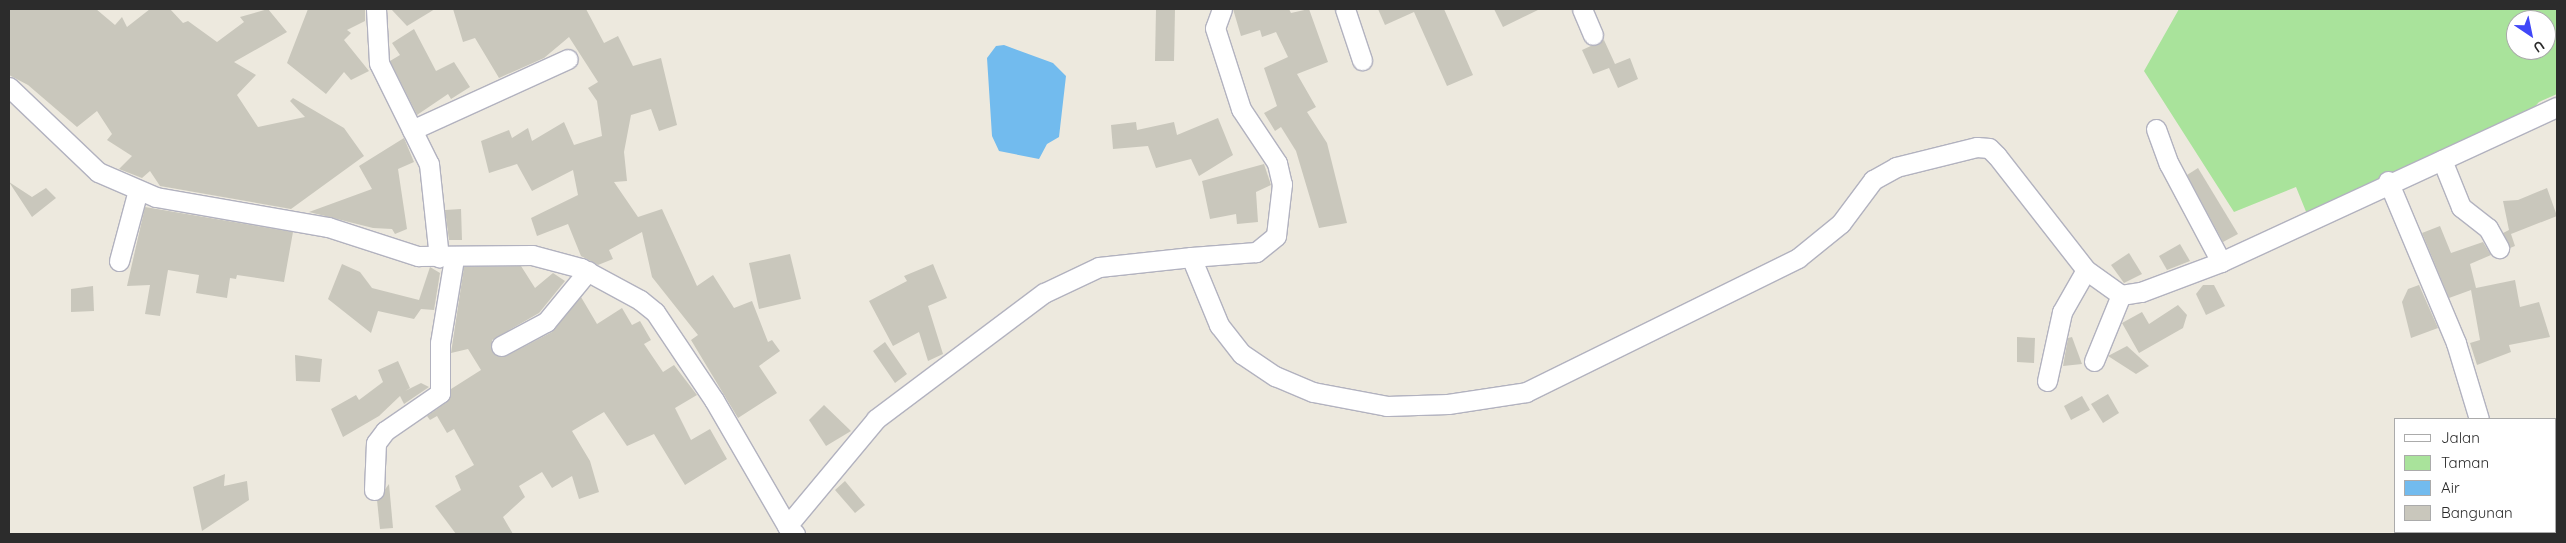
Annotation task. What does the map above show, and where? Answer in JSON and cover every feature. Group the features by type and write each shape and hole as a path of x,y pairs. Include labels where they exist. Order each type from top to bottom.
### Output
{"street":[{"path":"374,490 376,443 385,430 440,394 440,343 446,258 428,164 379,63 376,9"},
{"path":"9,87 98,172 138,190 328,227 418,256 446,258 532,255 588,272 655,312 725,418 791,530 876,419 1044,293 1099,267 1256,252 1276,236 1282,184 1277,163 1241,109 1215,28 1222,9"},
{"path":"1345,9 1362,60"},
{"path":"1582,9 1593,36"},
{"path":"412,130 568,59"},
{"path":"1191,258 1219,325 1242,354 1275,376 1313,392 1387,406 1448,404 1526,392 1798,258 1841,223 1873,180 1896,167 1977,147 1989,148 2086,270 2109,291 2121,295 2141,292 2222,262 2388,181 2442,160 2557,107"},
{"path":"2156,129 2169,164 2222,262"},
{"path":"2442,160 2461,206 2488,228 2499,248"},
{"path":"2388,181 2442,307 2479,418"},
{"path":"119,261 138,190"},
{"path":"2046,381 2062,312 2086,270"},
{"path":"501,346 546,322 588,272"},
{"path":"2094,361 2121,295"}],"green space":[{"path":"2179,9 2557,9 2557,94 2539,102 2524,119 2307,214 2296,187 2234,212 2144,71"}],"water":[{"path":"1004,45 1053,63 1066,76 1059,137 1047,144 1039,159 999,151 992,136 987,58 996,46"}],"building":[{"path":"9,9 96,9 115,25 122,17 127,27 150,9 170,9 183,23 188,21 217,42 244,22 240,17 268,9 287,32 234,62 256,75 237,95 258,127 305,117 290,101 293,98 344,128 364,156 291,209 160,186 150,171 142,178 119,169 132,156 107,140 112,134 97,111 77,127 28,85 9,75"},
{"path":"308,9 365,9 365,21 347,30 351,33 344,40 369,71 351,80 344,72 326,94 287,63"},
{"path":"391,9 435,9 407,26"},
{"path":"453,9 586,9 604,43 618,36 633,66 661,58 677,125 659,131 651,109 631,115 624,152 627,181 614,182 638,217 662,209 697,286 713,275 734,308 752,301 768,342 772,340 780,351 759,366 777,393 738,418 691,340 698,335 652,277 642,232 609,250 613,259 598,265 581,256 568,224 537,236 531,218 578,195 573,170 532,191 517,164 489,173 481,141 509,130 512,138 528,128 532,141 564,122 574,145 602,136 597,101 588,88 598,82 569,37 544,58 499,78 475,38 463,42"},
{"path":"1156,9 1175,9 1174,61 1155,61"},
{"path":"1233,9 1289,9 1291,13 1309,9 1328,62 1297,74 1316,107 1307,112 1327,143 1347,223 1319,228 1296,151 1281,127 1275,131 1264,113 1277,106 1264,68 1288,57 1276,32 1262,37 1260,30 1241,36"},
{"path":"1378,9 1444,9 1473,75 1447,86 1414,12 1385,25"},
{"path":"1494,9 1540,9 1503,27"},
{"path":"414,29 436,71 454,62 470,87 451,99 448,94 417,115 390,61 400,55 392,43"},
{"path":"1604,40 1615,64 1630,58 1638,79 1618,88 1609,68 1593,74 1582,50"},
{"path":"1218,118 1233,155 1199,176 1191,159 1156,168 1148,146 1113,149 1111,125 1136,122 1137,130 1174,122 1177,135"},
{"path":"404,138 414,162 398,169 407,229 395,234 392,229 373,228 309,212 372,189 359,166"},
{"path":"1264,164 1271,185 1256,192 1258,222 1237,224 1236,214 1210,219 1202,181"},
{"path":"2198,168 2238,234 2223,242 2187,175"},
{"path":"9,182 32,197 46,188 56,198 32,217"},
{"path":"2547,188 2557,216 2511,234 2515,246 2510,248 2503,233 2509,230 2503,201 2518,200"},
{"path":"145,207 293,232 284,282 237,275 236,279 230,278 227,298 196,293 199,275 168,270 160,316 145,314 150,285 127,286"},
{"path":"461,209 462,240 449,240 445,210"},
{"path":"2440,226 2451,253 2483,242 2491,255 2470,264 2476,288 2515,280 2520,307 2539,302 2550,337 2509,345 2511,352 2477,365 2470,343 2480,340 2471,290 2449,298 2422,233"},
{"path":"2180,244 2190,261 2167,270 2159,256"},
{"path":"2129,253 2142,274 2124,283 2111,265"},
{"path":"790,254 801,299 759,309 749,263"},
{"path":"342,264 360,272 372,288 419,300 430,267 440,273 434,310 421,309 414,319 378,311 371,333 328,299"},
{"path":"933,264 947,298 928,306 943,354 928,361 919,332 893,346 869,301 907,281 904,276"},
{"path":"521,266 535,288 553,273 565,281 539,313 492,340 495,355 506,356 552,332 581,297 597,324 622,308 632,325 640,321 651,340 644,344 663,372 674,365 697,395 675,408 691,440 710,429 727,459 685,485 654,434 627,446 604,412 572,431 590,461 599,492 579,499 572,476 552,488 542,472 519,486 525,497 503,517 513,534 456,534 435,506 461,490 455,476 474,465 454,429 447,433 437,416 430,420 427,416 447,402 451,389 481,370 468,349 451,353 464,267"},
{"path":"2203,285 2214,285 2225,306 2206,315 2196,294"},
{"path":"2419,285 2438,328 2411,338 2402,302 2408,289"},
{"path":"93,286 94,311 71,312 71,289"},
{"path":"2178,305 2187,315 2183,328 2139,353 2122,323 2142,312 2149,324"},
{"path":"2017,337 2035,338 2034,363 2017,362"},
{"path":"2072,337 2082,364 2063,366 2068,338"},
{"path":"885,342 907,374 895,383 873,351"},
{"path":"2127,346 2149,366 2136,374 2108,356"},
{"path":"295,355 322,359 320,382 296,381"},
{"path":"398,361 410,388 405,391 421,383 429,387 404,404 400,396 379,416 343,437 331,409 356,395 359,400 383,382 378,370"},
{"path":"2108,394 2119,413 2103,423 2091,404"},
{"path":"2082,396 2090,410 2071,420 2064,406"},
{"path":"824,405 851,431 826,446 809,420"},
{"path":"225,474 224,486 247,481 249,500 202,531 193,487"},
{"path":"845,481 865,505 855,513 835,490"},
{"path":"389,484 393,528 380,529 377,500"}]}
